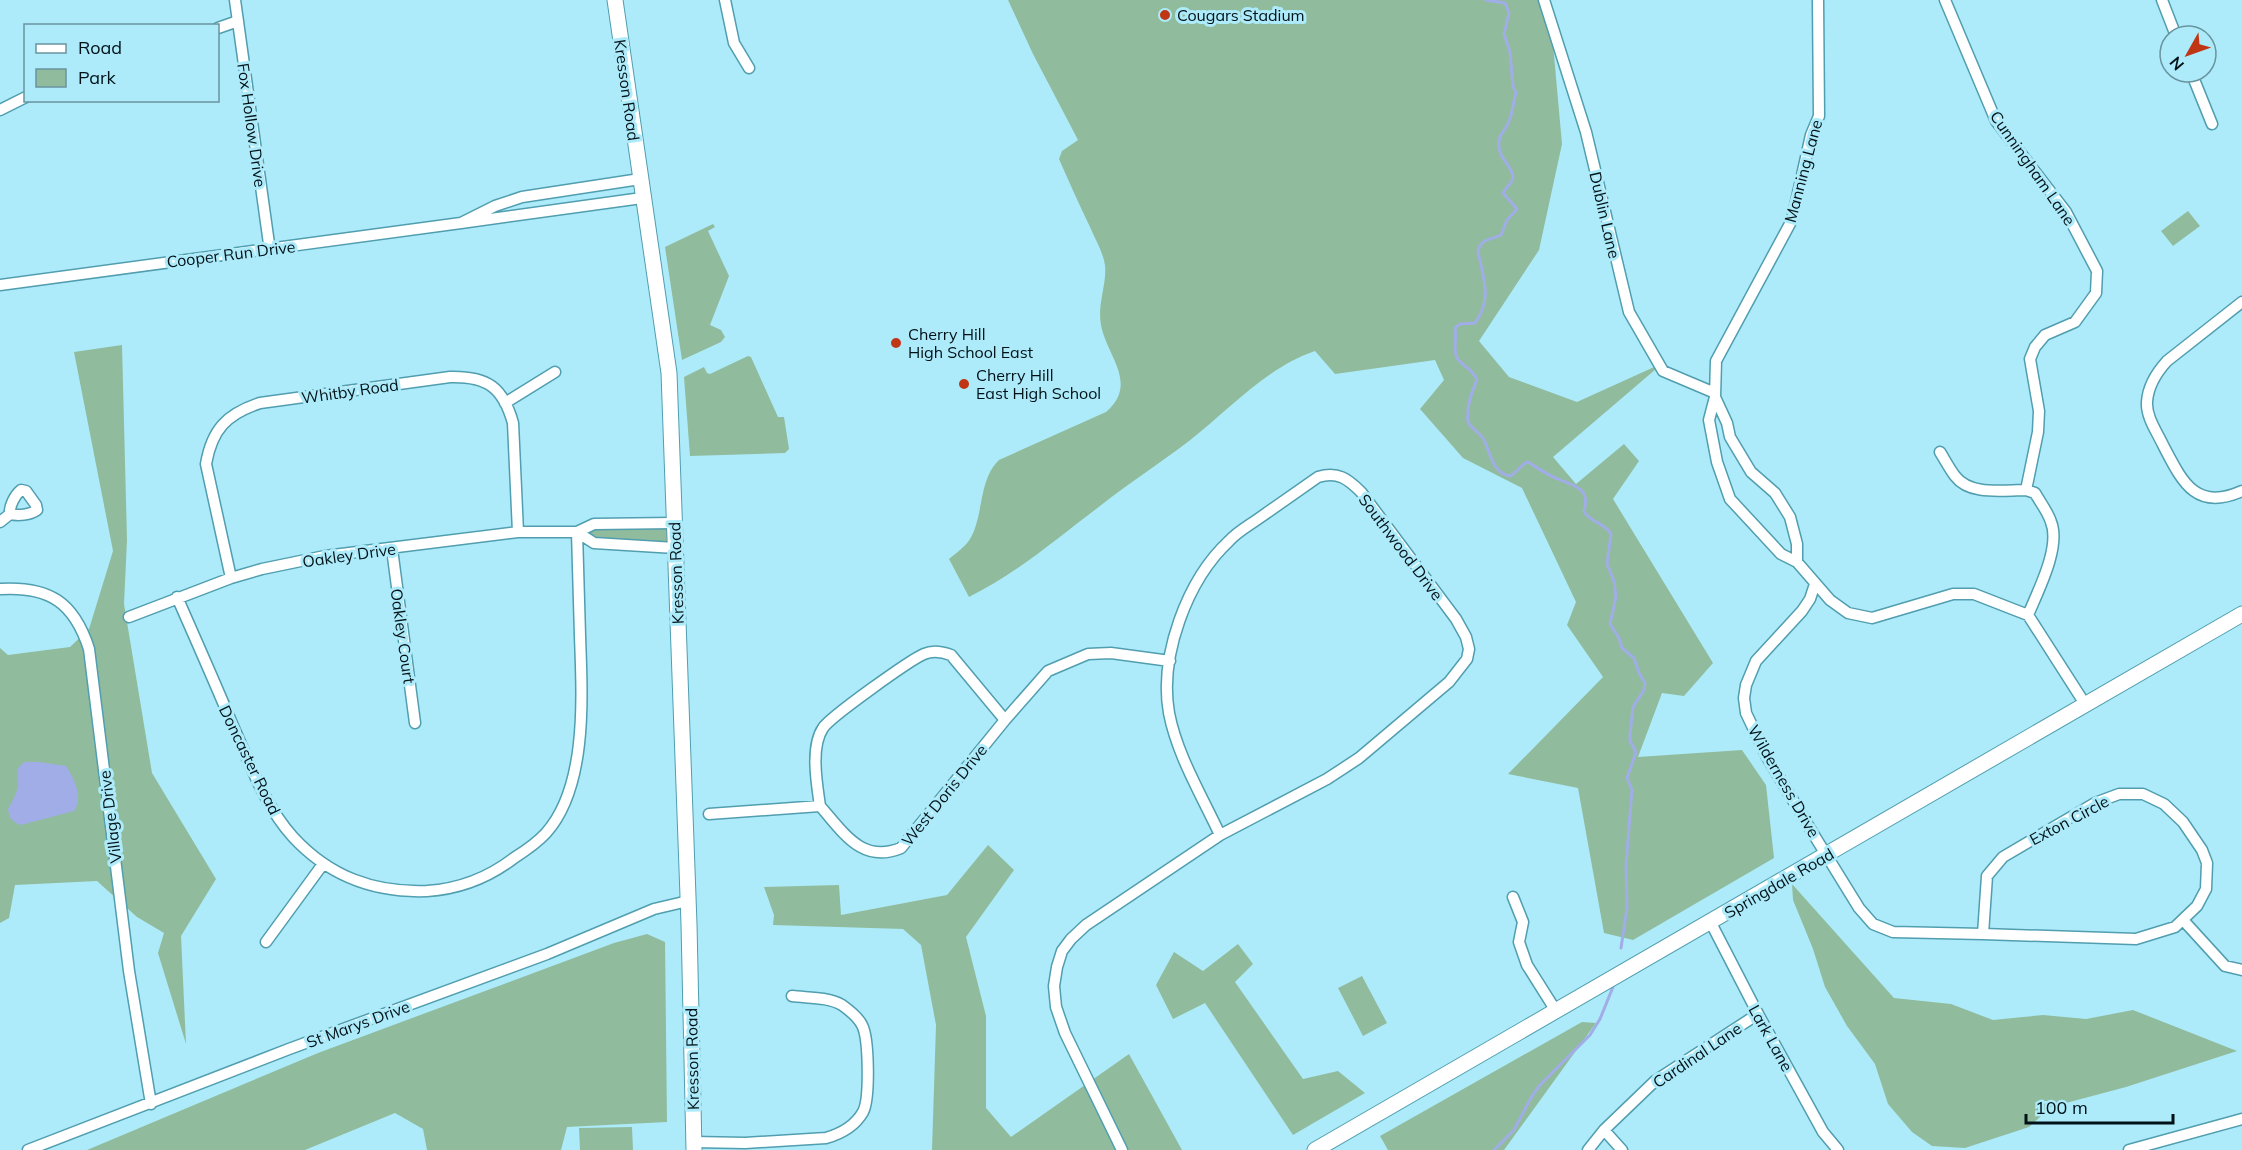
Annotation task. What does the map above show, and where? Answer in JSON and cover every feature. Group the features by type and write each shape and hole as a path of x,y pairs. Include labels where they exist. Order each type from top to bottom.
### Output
{"street":[{"name":"Fox Hollow Drive","path":"236,0 270,250"},
{"name":"Kresson Road","path":"615,0 669,373 688,901 694,1146"},
{"path":"725,0 734,43 749,68"},
{"name":"Dublin Lane","path":"1544,0 1586,132 1629,312 1663,371 1715,395"},
{"name":"Manning Lane","path":"1818,0 1819,116 1811,135 1792,220 1716,361 1715,395 1709,420 1717,462 1730,499 1781,554 1797,562 1830,600 1848,613 1872,618 1953,594 1974,594 2028,615"},
{"name":"Cunningham Lane","path":"1945,0 1996,121 2066,212 2097,271 2096,293 2075,322 2045,335 2035,347 2031,359 2039,411 2038,432 2026,490"},
{"path":"2162,0 2171,24"},
{"path":"219,28 238,21"},
{"path":"2196,84 2212,124"},
{"path":"0,110 24,98"},
{"name":"Cooper Run Drive","path":"461,223 522,196 640,179"},
{"name":"Cooper Run Drive","path":"0,285 642,198"},
{"path":"2242,302 2167,361 2157,372 2148,392 2147,402 2150,418 2180,477 2190,489 2199,495 2220,498 2242,491"},
{"path":"505,403 555,372"},
{"name":"Whitby Road","path":"231,578 206,464 208,449 216,431 230,417 244,408 260,403 450,377 472,377 484,381 499,393 513,423 518,532"},
{"name":"Manning Lane","path":"1715,395 1727,423 1730,437 1751,472 1775,493 1790,517 1797,544 1797,562"},
{"path":"1940,452 1956,477 1967,487 2026,490 2035,493 2044,508 2052,522 2054,538 2046,571 2028,615 2085,704"},
{"name":"Southwood Drive","path":"1122,1150 1056,1007 1057,967 1062,951 1086,925 1220,835 1327,779 1359,758 1449,682 1467,659 1469,649 1466,637 1455,618 1361,492 1347,479 1327,474 1318,477 1229,540 1210,562 1189,595 1179,622 1167,684 1169,714 1183,755 1220,835"},
{"path":"0,522 10,514"},
{"path":"577,532 594,524 674,523"},
{"name":"Oakley Drive","path":"129,617 231,578 325,556 518,532 577,532"},
{"path":"577,532 594,543 675,548"},
{"name":"Doncaster Road","path":"177,597 250,764 276,817 295,838 323,864 353,880 380,889 443,890 480,880 506,865 546,833 558,816 569,789 581,732 577,532"},
{"name":"Oakley Court","path":"392,549 415,723"},
{"name":"Wilderness Drive","path":"1815,584 1810,599 1802,611 1756,661 1744,698 1746,713 1754,733 1827,855"},
{"name":"Village Drive","path":"0,589 28,589 45,593 59,601 73,614 84,633 89,649 122,916 151,1104"},
{"name":"Springdale Road","path":"1316,1150 2242,614"},
{"path":"710,814 820,806 816,779 816,754 823,728 837,714 922,654 943,652 951,655 1005,720"},
{"name":"West Doris Drive","path":"820,806 862,849 876,854 889,854 901,848 1048,671 1088,654 1111,653 1170,661"},
{"name":"Exton Circle","path":"1827,855 1859,908 1874,924 1893,932 2136,939 2175,927 2198,906 2206,889 2207,863 2202,850 2183,822 2164,804 2143,794 2119,794 2095,803 2003,857 1987,876 1983,934"},
{"path":"266,942 323,864"},
{"path":"1514,897 1523,922 1519,942 1527,965 1556,1011"},
{"name":"St Marys Drive","path":"28,1150 289,1049 547,954 654,909 688,901"},
{"path":"2183,920 2225,966 2242,970"},
{"name":"Lark Lane","path":"1711,923 1823,1132 1838,1150"},
{"path":"694,1146 826,1138 838,1135 862,1113 867,1102 866,1039 862,1025 855,1016 833,1001 792,996"},
{"name":"Cardinal Lane","path":"1588,1150 1604,1130 1655,1081 1758,1014"},
{"path":"2129,1150 2242,1119"},
{"path":"1604,1130 1622,1150"}],"green space":[{"path":"1008,0 1538,0 1553,44 1562,144 1539,250 1479,341 1509,377 1577,402 1663,363 1553,457 1576,484 1624,444 1639,461 1613,499 1713,663 1684,696 1662,693 1638,757 1742,750 1766,785 1774,858 1633,940 1604,933 1578,788 1508,774 1603,677 1567,625 1576,602 1522,488 1463,458 1420,409 1444,380 1435,360 1335,374 1315,351 1297,358 1249,390 1189,441 1037,554 1004,577 969,597 949,559 970,539 992,468 999,460 1106,412 1116,401 1121,380 1101,325 1104,260 1059,159 1062,151 1078,140"},
{"path":"2188,211 2200,226 2173,246 2161,231"},
{"path":"713,224 715,227 708,231 729,276 710,325 721,330 725,337 721,342 682,360 665,247"},
{"path":"122,345 127,540 124,604 152,773 216,879 181,936 186,1044 158,953 164,933 137,917 97,881 15,885 9,918 0,923 0,648 8,655 70,647 89,629 113,551 74,352"},
{"path":"748,356 751,357 778,417 784,417 789,449 785,453 690,456 684,377 704,367 710,374"},
{"path":"674,523 675,548 594,543 577,532 594,524"},
{"path":"988,845 1014,870 966,937 986,1016 986,1108 1011,1137 1129,1054 1182,1150 932,1150 936,1025 921,945 903,929 773,925 774,915 764,887 839,885 841,915 947,895"},
{"path":"1792,884 1894,998 1951,1004 1993,1020 2043,1015 2086,1019 2133,1010 2237,1051 2126,1087 2051,1107 2029,1127 1965,1148 1932,1146 1912,1132 1888,1104 1875,1064 1847,1026 1825,987 1813,949 1793,900"},
{"path":"647,934 665,942 667,1122 567,1127 561,1150 427,1150 423,1129 395,1113 305,1150 87,1150 318,1053 614,943"},
{"path":"1238,944 1253,964 1235,982 1303,1079 1338,1071 1365,1093 1293,1135 1205,1003 1173,1019 1156,985 1174,952 1203,971"},
{"path":"1362,976 1387,1023 1363,1036 1338,988"},
{"path":"1582,1022 1596,1023 1504,1150 1388,1150 1380,1136"},
{"path":"632,1127 633,1150 580,1150 579,1128"}],"water":[{"path":"24,762 66,766 75,782 78,794 74,811 21,825 13,821 8,809 17,790 18,768"}],"waterway":[{"path":"1486,0 1505,3 1509,13 1504,34 1510,52 1513,86 1516,93 1508,124 1499,139 1499,148 1513,177 1503,193 1517,209 1507,220 1501,235 1484,242 1479,247 1485,288 1484,305 1475,323 1460,324 1455,328 1455,352 1457,358 1477,380 1470,400 1468,422 1484,440 1496,467 1511,476 1528,462 1550,476 1575,486 1585,497 1586,515 1605,527 1611,534 1607,564 1614,581 1616,597 1610,624 1622,648 1634,658 1645,683 1644,690 1633,707 1630,735 1630,741 1636,752 1627,778 1632,790 1626,865 1627,908 1621,948"},
{"path":"1494,1150 1514,1130 1540,1085 1590,1035 1600,1019 1613,987"}],"place":[{"name":"Cougars Stadium","path":"1165,15"},
{"name":"Cherry Hill High School East","path":"896,343"},
{"name":"Cherry Hill East High School","path":"964,384"}]}
